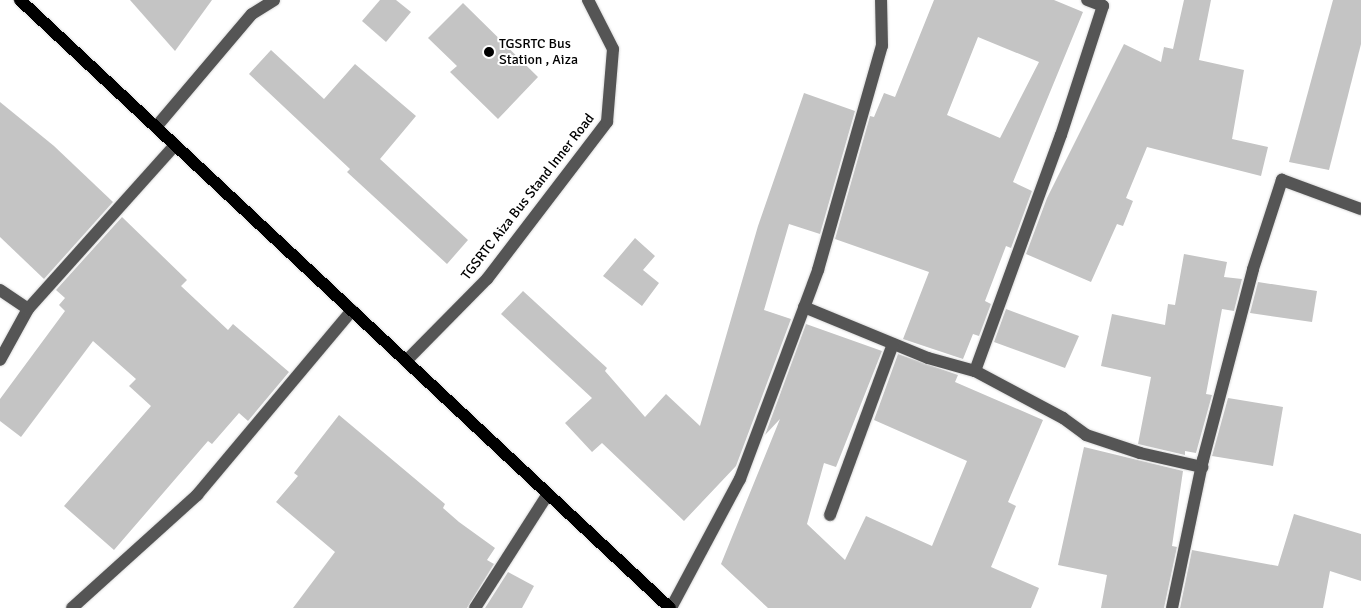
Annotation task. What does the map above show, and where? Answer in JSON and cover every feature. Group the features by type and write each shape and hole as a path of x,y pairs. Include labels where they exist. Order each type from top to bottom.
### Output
{"main road":[{"path":"20,0 670,608"}],"street":[{"path":"156,127 252,14 274,0"},
{"name":"TGSRTC Aiza Bus Stand Inner Road","path":"406,361 487,279 608,122 613,49 588,0"},
{"path":"670,608 740,479 818,270 882,46 881,0"},
{"path":"976,370 1061,135 1103,6 1087,0"},
{"path":"0,360 28,309 175,145"},
{"path":"1172,608 1202,467 1253,269 1282,180 1361,209"},
{"path":"0,290 28,309"},
{"path":"804,307 928,358 976,370 1064,418 1086,435 1140,453 1202,467"},
{"path":"72,608 197,495 352,310"},
{"path":"830,515 893,344"},
{"path":"475,608 548,494"}],"building":[{"path":"130,0 212,0 175,51"},
{"path":"380,0 396,0 411,12 386,42 362,21"},
{"path":"934,0 1054,0 1083,12 1013,182 1032,191 1011,248 1006,246 985,301 991,304 979,336 973,334 963,359 903,339 929,272 835,239 870,116 874,117 884,93 895,97","holes":["978,37 1039,62 1000,138 947,115"]},
{"path":"1184,0 1211,0 1199,60 1244,70 1232,139 1268,147 1261,176 1147,147 1126,198 1133,201 1123,226 1117,224 1091,282 1026,254 1047,198 1124,44 1161,62 1164,47 1173,49"},
{"path":"1333,0 1361,0 1361,44 1329,170 1289,162"},
{"path":"463,3 538,77 498,119 450,72 457,66 428,38"},
{"path":"271,50 324,99 355,64 416,116 380,159 468,240 447,264 347,172 350,169 249,74"},
{"path":"804,93 855,111 820,234 789,224 764,310 791,319 736,466 684,521 602,443 592,452 565,423 592,398 501,314 523,291 607,368 605,371 645,417 666,394 700,426 758,226"},
{"path":"0,102 54,146 113,202 44,279 0,237"},
{"path":"122,217 187,280 181,286 228,330 233,324 289,372 248,421 239,413 212,444 208,441 114,550 64,506 151,406 129,386 136,379 93,341 21,437 0,421 0,399 65,311 59,305 65,298 56,290"},
{"path":"635,238 655,256 643,270 659,283 642,306 603,276"},
{"path":"1184,254 1227,262 1224,277 1242,279 1234,311 1222,309 1206,394 1212,395 1196,453 1185,451 1185,455 1138,444 1151,377 1101,366 1112,314 1165,325 1168,304 1175,305"},
{"path":"1258,282 1317,291 1312,322 1250,313"},
{"path":"1006,309 1079,336 1065,368 994,342"},
{"path":"806,324 882,351 836,467 824,463 807,524 845,560 866,516 932,546 967,461 874,420 898,354 958,375 955,382 1043,420 1008,502 1016,506 991,567 1039,588 1031,608 768,608 721,564 780,419 765,435"},
{"path":"1228,398 1283,407 1273,466 1212,456"},
{"path":"339,415 445,504 443,508 459,522 495,548 487,560 494,564 467,608 293,608 335,552 276,502 298,476 294,473"},
{"path":"1084,447 1183,471 1172,546 1177,547 1164,608 1101,608 1107,575 1058,565"},
{"path":"1294,514 1361,534 1361,581 1330,571 1323,608 1180,608 1192,550 1278,566"},
{"path":"508,572 534,586 522,608 485,608"}],"place":[{"name":"TGSRTC Bus Station , Aiza","path":"489,52"}]}
